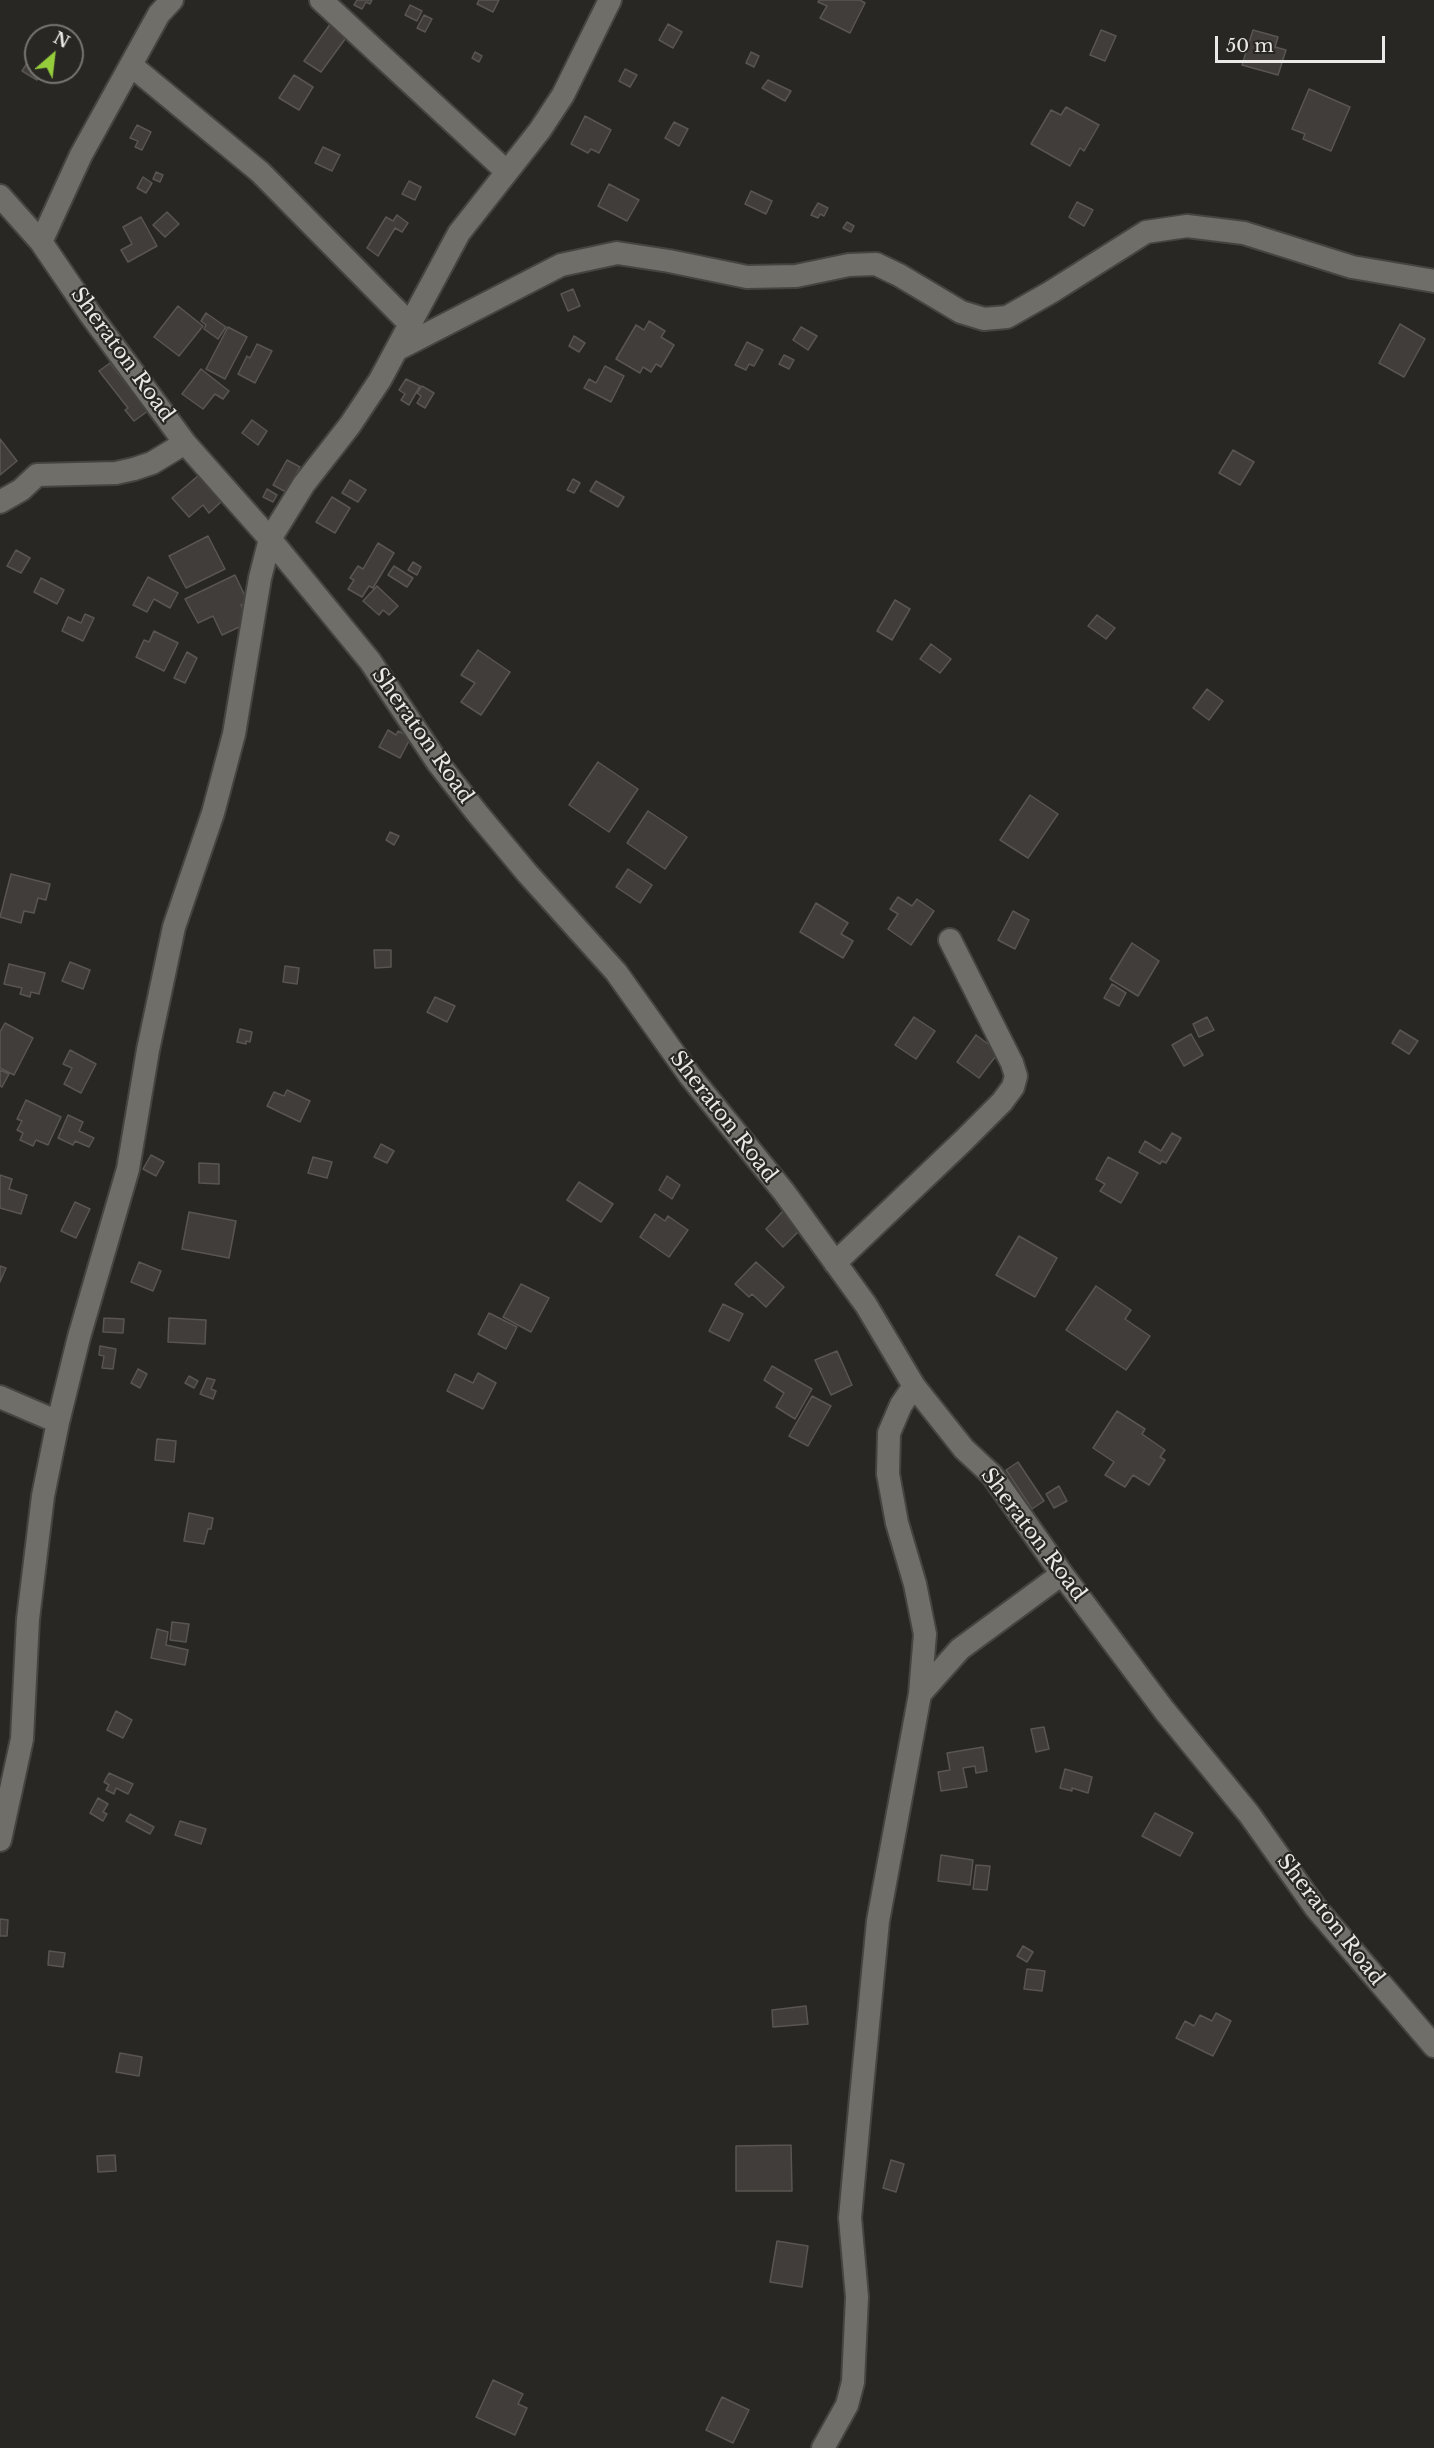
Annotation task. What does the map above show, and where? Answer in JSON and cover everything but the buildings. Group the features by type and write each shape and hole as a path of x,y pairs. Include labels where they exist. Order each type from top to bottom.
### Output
{"street":[{"path":"41,242 81,155 159,14 172,0"},
{"path":"321,0 506,171"},
{"path":"0,1840 22,1739 28,1619 43,1496 58,1422 79,1337 128,1169 148,1050 174,927 213,813 234,734 260,578 270,539 304,484 350,425 380,380 459,233 540,130 563,95 610,0"},
{"path":"132,66 260,172 409,323"},
{"name":"Sheraton Road","path":"0,196 41,242 90,314 185,443 270,539 370,661 438,763 477,813 527,873 616,972 690,1076 784,1192 866,1305 914,1386 964,1449 992,1475 1062,1574 1164,1710 1249,1814 1315,1908 1434,2046"},
{"path":"396,350 561,265 617,253 669,261 747,278 796,276 849,265 876,264 961,312 984,320 1007,317 1146,232 1187,226 1244,233 1352,267 1434,281"},
{"path":"0,502 21,490 37,475 116,472 134,469 153,463 185,443"},
{"path":"835,1263 1002,1102 1016,1076 1012,1063 950,940"},
{"path":"822,2448 847,2405 853,2382 857,2297 850,2218 878,1921 920,1694 925,1634 915,1584 897,1522 888,1474 889,1433 901,1405 914,1386"},
{"path":"0,1397 58,1422"},
{"path":"920,1694 960,1649 1004,1614 1062,1574"}]}
